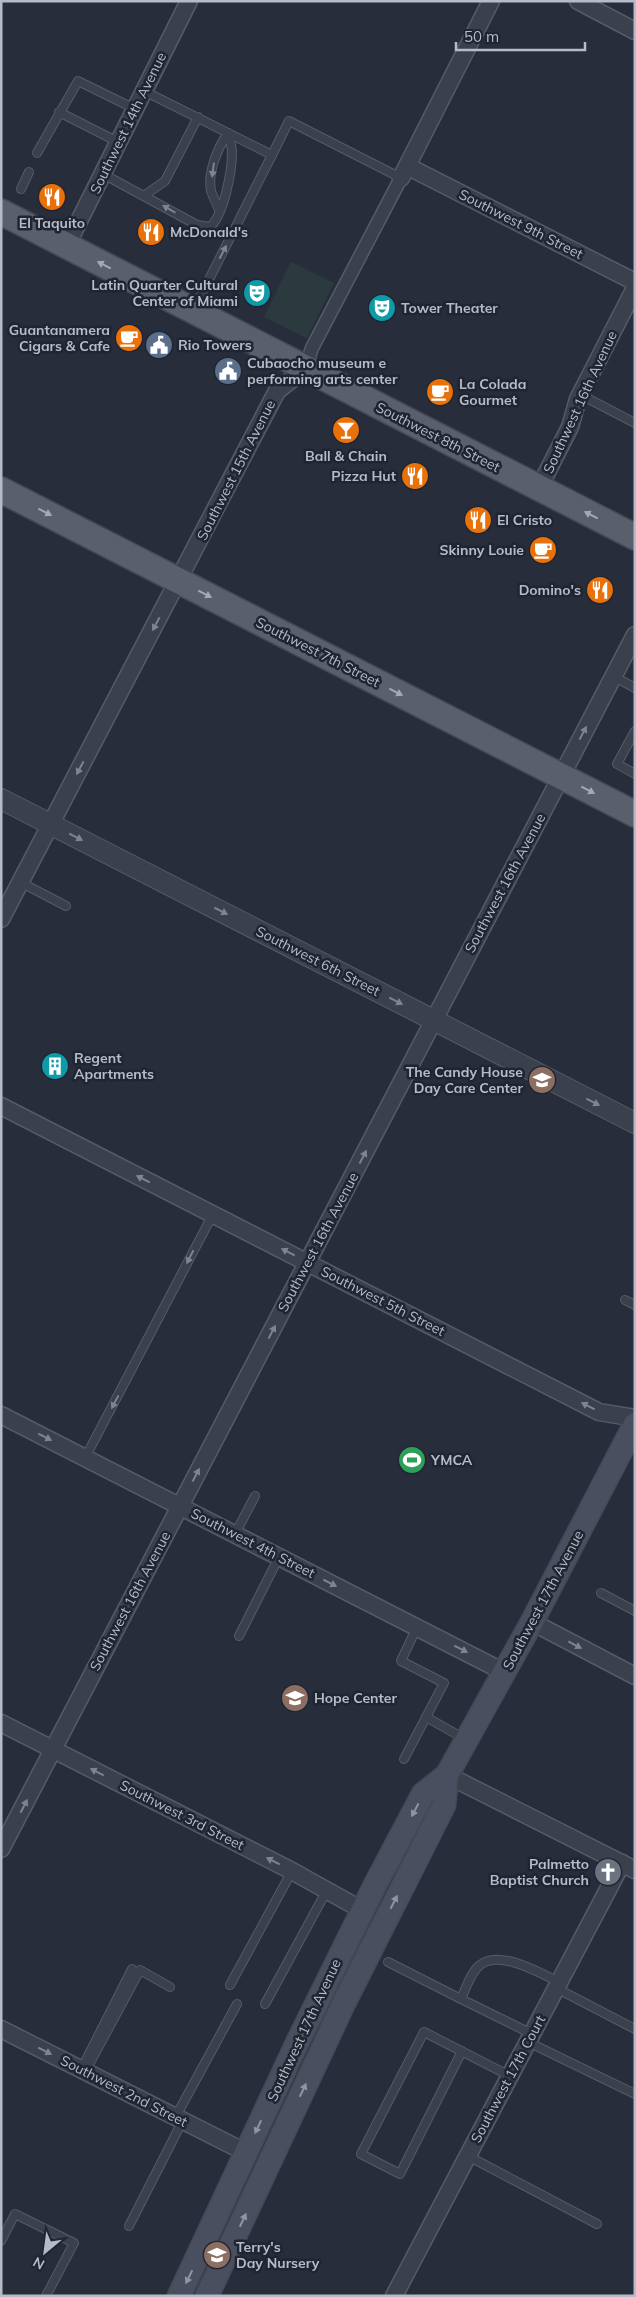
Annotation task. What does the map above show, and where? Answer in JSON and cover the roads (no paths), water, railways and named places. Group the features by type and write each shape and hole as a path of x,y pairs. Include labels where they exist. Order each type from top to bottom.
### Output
{"main road":[{"name":"Southwest 8th Street","path":"1,212 635,537"},
{"name":"Southwest 7th Street","path":"1,490 635,814"},
{"name":"Southwest 17th Avenue","path":"179,2296 298,2041 362,1910 423,1794 447,1775 467,1740 532,1622 635,1424"},
{"name":"Southwest 17th Avenue","path":"207,2296 372,1946 444,1804 447,1775"},
{"path":"362,1910 369,1920 372,1946"},
{"path":"247,2153 257,2155 275,2149"}],"street":[{"name":"Southwest 14th Avenue","path":"67,245 189,1"},
{"path":"305,369 312,348 491,1"},
{"path":"578,1 635,31"},
{"name":"Southwest 9th Street","path":"404,172 635,282"},
{"name":"Southwest 16th Avenue","path":"539,488 570,427 581,395 635,288"},
{"name":"Southwest 15th Avenue","path":"1,919 277,391 305,369"},
{"name":"Southwest 16th Avenue","path":"1,1849 635,635"},
{"name":"Southwest 6th Street","path":"1,799 635,1123"},
{"name":"Southwest 5th Street","path":"1,1106 599,1412 635,1418"},
{"name":"Southwest 4th Street","path":"1,1415 504,1672"},
{"path":"532,1622 633,1671"},
{"name":"Southwest 3rd Street","path":"1,1723 292,1871 362,1910"},
{"path":"447,1775 628,1866"},
{"name":"Southwest 17th Court","path":"394,2296 558,1985 628,1866"},
{"name":"Southwest 2nd Street","path":"1,2029 247,2153"}],"lane":[{"path":"37,153 78,80 135,109"},
{"path":"144,91 272,155"},
{"path":"59,112 118,142"},
{"path":"145,195 165,181 198,118"},
{"path":"193,311 289,121 404,172"},
{"path":"219,210 211,190 214,159 219,145 228,133"},
{"path":"103,174 145,195 196,225 204,228 210,227 214,224 226,192 232,150 228,133"},
{"path":"21,189 29,172"},
{"path":"581,395 635,424"},
{"path":"613,676 635,688"},
{"path":"635,731 617,764 635,774"},
{"path":"20,882 66,906"},
{"path":"85,1458 213,1214"},
{"path":"625,1300 635,1305"},
{"path":"235,1534 255,1496"},
{"path":"240,1636 279,1557"},
{"path":"602,1593 635,1611"},
{"path":"404,1759 444,1682 401,1661 418,1627"},
{"path":"426,1717 467,1740"},
{"path":"230,1985 292,1871"},
{"path":"265,2004 327,1890"},
{"path":"461,1999 479,1965 491,1958 511,1961 558,1985 635,2029"},
{"path":"388,1962 461,1999 635,2094"},
{"path":"83,2071 132,1969"},
{"path":"83,2071 140,1970 170,1987"},
{"path":"130,2226 179,2120 237,2004"},
{"path":"462,2051 400,2174 361,2154 424,2032 462,2051 510,2076"},
{"path":"468,2156 597,2224"},
{"path":"1,2241 15,2214 74,2243 46,2296"}],"place":[{"name":"El Taquito","path":"52,197"},
{"name":"McDonald's","path":"151,232"},
{"name":"Latin Quarter Cultural Center of Miami","path":"257,293"},
{"name":"Tower Theater","path":"382,308"},
{"name":"Guantanamera Cigars & Cafe","path":"129,338"},
{"name":"Rio Towers","path":"159,345"},
{"name":"Cubaocho museum e performing arts center","path":"228,371"},
{"name":"La Colada Gourmet","path":"440,392"},
{"name":"Ball & Chain","path":"346,430"},
{"name":"Pizza Hut","path":"415,476"},
{"name":"El Cristo","path":"478,520"},
{"name":"Skinny Louie","path":"543,550"},
{"name":"Domino's","path":"600,590"},
{"name":"Regent Apartments","path":"55,1066"},
{"name":"The Candy House Day Care Center","path":"542,1080"},
{"name":"YMCA","path":"412,1460"},
{"name":"Hope Center","path":"295,1698"},
{"name":"Palmetto Baptist Church","path":"608,1872"},
{"name":"Terry's Day Nursery","path":"217,2255"}]}
